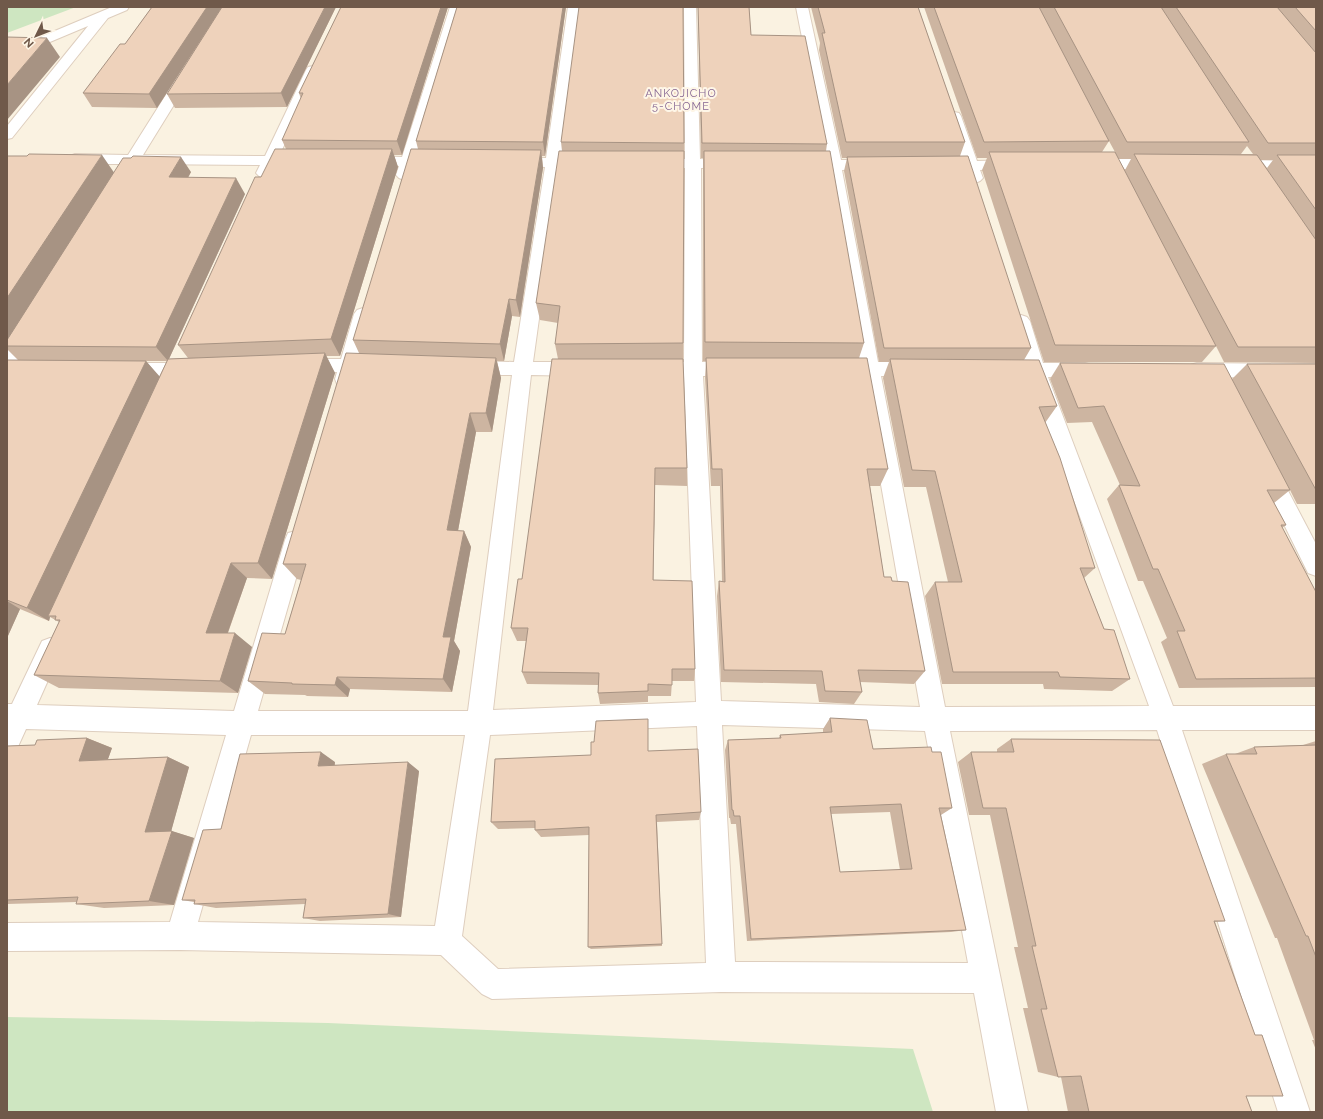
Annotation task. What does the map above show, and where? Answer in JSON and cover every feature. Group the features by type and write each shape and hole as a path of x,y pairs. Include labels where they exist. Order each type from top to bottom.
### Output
{"street":[{"path":"7,56 123,7"},
{"path":"399,192 456,7"},
{"path":"447,941 479,723 522,370 553,163 574,7"},
{"path":"690,7 693,164 693,369 721,977"},
{"path":"802,7 834,165 870,369 935,718 1012,1112"},
{"path":"7,135 104,15"},
{"path":"257,190 320,56"},
{"path":"119,180 195,60"},
{"path":"950,105 981,196"},
{"path":"62,159 316,161"},
{"path":"354,161 454,162"},
{"path":"500,162 600,163"},
{"path":"639,163 748,164"},
{"path":"1080,164 1173,164"},
{"path":"787,165 887,165"},
{"path":"926,166 1026,165"},
{"path":"1219,165 1316,166"},
{"path":"339,395 368,297"},
{"path":"1017,309 1036,370 1165,717 1294,1112"},
{"path":"12,367 36,315"},
{"path":"1213,362 1227,391"},
{"path":"1177,370 1213,362 1316,371"},
{"path":"165,392 178,363"},
{"path":"106,370 178,363 207,369"},
{"path":"285,366 348,364 388,366"},
{"path":"451,368 522,370 600,369"},
{"path":"638,369 754,369"},
{"path":"824,369 933,370"},
{"path":"997,370 1099,370"},
{"path":"1259,454 1316,566"},
{"path":"180,936 301,525"},
{"path":"7,742 13,716 58,630"},
{"path":"13,716 242,723 479,723 709,713 935,718 1316,718"},
{"path":"7,937 180,936 447,941 492,984 721,977 985,978"}],"green space":[{"path":"7,7 76,7 7,33"},
{"path":"7,1017 328,1023 913,1049 933,1112 7,1112"}],"building":[{"path":"152,7 207,7 149,94 83,93 120,44 125,44"},
{"path":"222,7 325,7 281,93 167,94"},
{"path":"341,7 441,7 397,141 282,140 303,93 299,93"},
{"path":"457,7 563,7 543,142 416,141"},
{"path":"579,7 683,7 684,143 561,142"},
{"path":"698,7 749,7 751,35 805,36 827,144 702,143"},
{"path":"818,7 918,7 965,142 846,142 822,33 825,33"},
{"path":"934,7 1039,7 1109,141 984,142"},
{"path":"1054,7 1161,7 1249,142 1127,142"},
{"path":"1176,7 1277,7 1316,53 1316,143 1268,143"},
{"path":"1295,7 1316,7 1316,31"},
{"path":"7,37 47,38 7,85"},
{"path":"275,149 392,149 331,339 178,345 255,177 261,177"},
{"path":"411,149 541,150 516,300 509,299 500,344 353,340"},
{"path":"559,151 684,151 683,343 555,344 560,306 536,303"},
{"path":"704,151 830,151 864,343 705,342"},
{"path":"989,152 1115,152 1216,346 1055,345"},
{"path":"29,154 102,155 7,298 7,156 27,156"},
{"path":"1134,154 1257,155 1316,240 1316,347 1238,347"},
{"path":"1277,155 1316,155 1316,210"},
{"path":"133,156 181,157 169,177 236,178 156,347 7,346 7,340 123,158 131,158"},
{"path":"968,156 1031,348 884,348 847,157"},
{"path":"325,353 258,563 231,563 206,633 235,633 220,681 34,675 60,620 55,620 56,616 48,616 168,359"},
{"path":"346,353 496,358 486,413 470,413 447,530 464,531 443,637 451,637 443,679 337,677 335,685 248,681 262,633 285,634 306,564 283,564"},
{"path":"706,358 867,358 888,469 867,469 884,577 891,577 892,581 908,582 925,671 858,670 862,692 825,691 822,671 724,670 719,581 725,582 722,469 712,469"},
{"path":"552,359 683,359 687,468 655,468 653,580 692,581 695,669 672,669 672,685 648,684 648,691 598,693 599,673 522,672 528,628 511,628 518,579 522,579"},
{"path":"890,359 1039,360 1057,406 1039,407 1060,458 1095,568 1080,568 1104,629 1114,630 1130,679 1060,677 1058,672 953,672 935,582 962,582 935,471 912,470"},
{"path":"7,360 146,361 27,608 7,600"},
{"path":"1060,363 1224,364 1290,490 1267,490 1286,525 1281,525 1316,592 1316,678 1196,679 1177,631 1185,631 1158,569 1153,569 1119,485 1140,486 1104,406 1078,408"},
{"path":"1247,364 1316,364 1316,490"},
{"path":"830,718 867,720 873,749 931,747 932,752 941,752 952,808 939,808 966,930 751,939 740,816 734,816 732,810 728,740 781,738 780,735 832,732","holes":["901,804 912,869 840,872 830,807"]},
{"path":"648,719 648,751 698,749 701,812 656,815 662,944 588,947 589,827 535,830 535,821 491,822 495,759 591,755 591,742 594,742 596,721"},
{"path":"87,738 79,761 168,757 145,832 172,831 149,901 76,904 78,897 7,900 7,746 35,745 37,740"},
{"path":"1011,739 1160,740 1225,921 1214,921 1255,1035 1262,1035 1283,1096 1246,1096 1252,1112 1089,1112 1081,1076 1058,1077 1041,1009 1047,1009 1032,946 1036,946 1006,808 983,808 971,752 1014,752"},
{"path":"1316,745 1316,957 1226,754 1257,754 1254,747"},
{"path":"321,752 318,766 408,762 388,914 303,918 306,899 194,904 195,900 182,900 203,830 221,829 240,754"}],"district":[{"name":"ANKOJICHO 5-CHOME","path":"681,99"}]}
